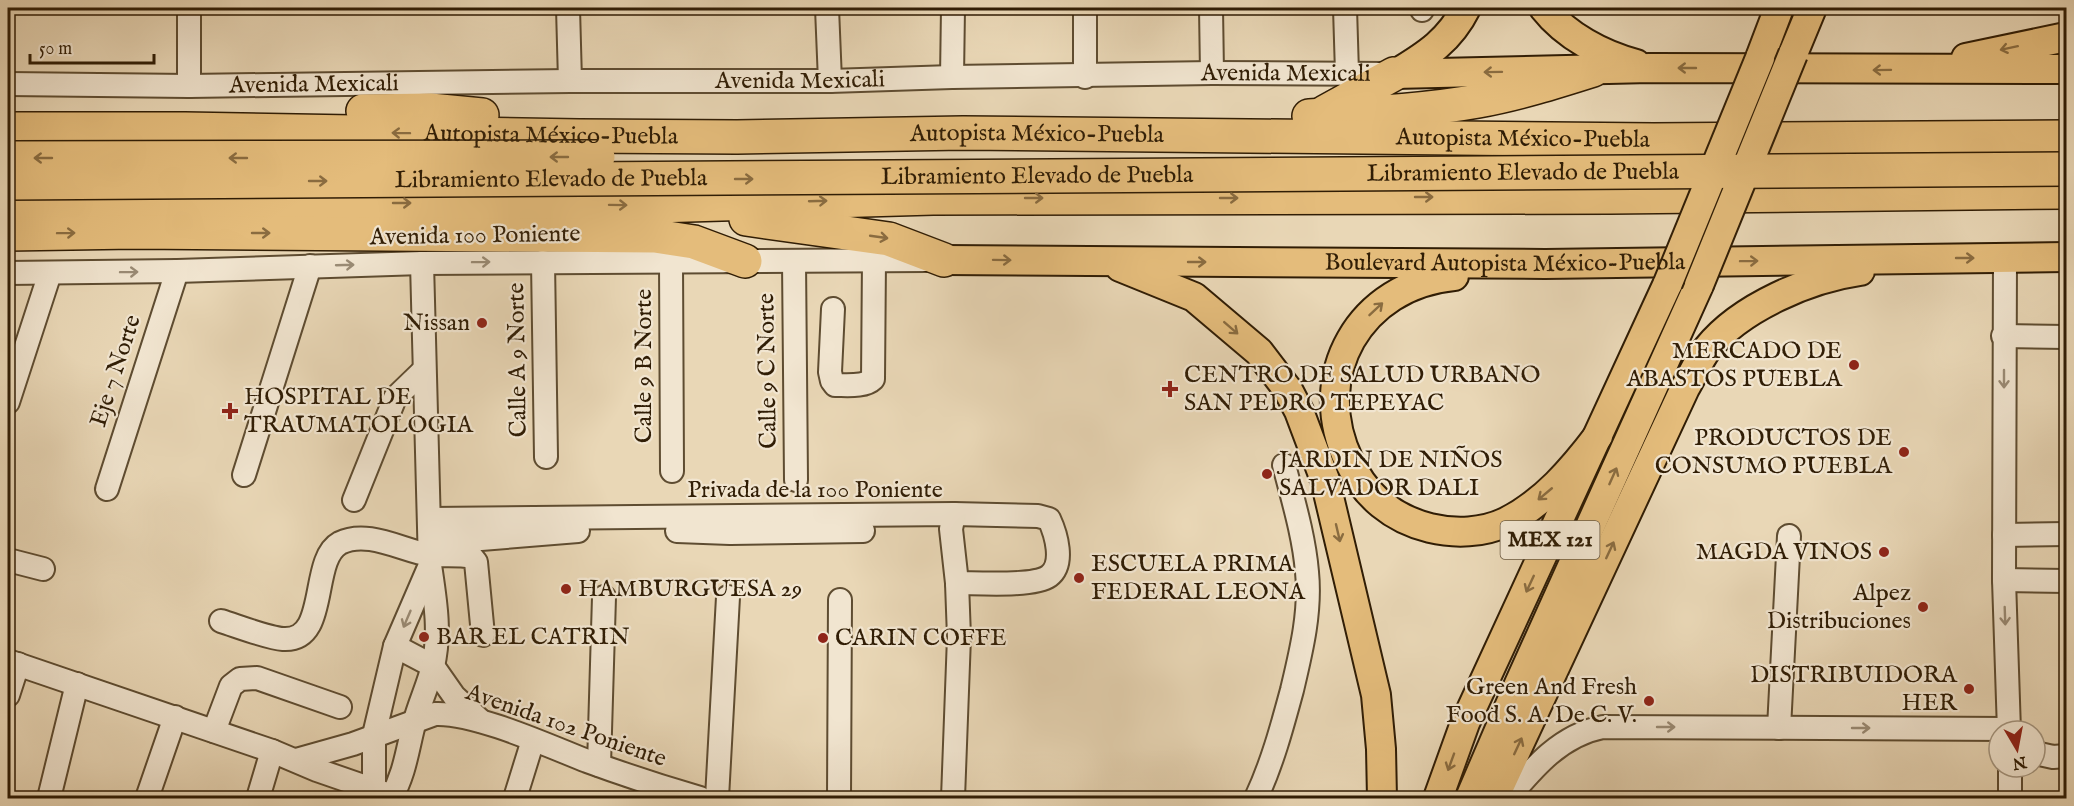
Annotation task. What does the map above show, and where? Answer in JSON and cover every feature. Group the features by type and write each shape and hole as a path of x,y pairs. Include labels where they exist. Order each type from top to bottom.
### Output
{"highway":[{"path":"963,132 994,125 1391,112 1478,101 1536,88 1593,70"},
{"path":"1318,116 1352,83 1394,74"},
{"path":"8,113 430,110 711,128 798,129 859,133"},
{"name":"Autopista México-Puebla","path":"8,129 185,129 737,137 963,132 1654,141 2067,137"},
{"name":"Libramiento Elevado de Puebla","path":"8,158 1121,157 2067,149"},
{"name":"Libramiento Elevado de Puebla","path":"8,183 2067,169"},
{"path":"8,203 224,202 655,206 933,198 1598,197 2067,192"},
{"path":"655,206 889,239 944,260"},
{"path":"8,234 134,232 635,235 694,242 745,261"}],"main road":[{"path":"1394,74 1428,55 1452,30 1466,8"},
{"path":"1544,8 1558,23 1579,39 1607,54 1650,68"},
{"name":"MEX 121","path":"1438,798 1465,723 1668,283 1779,8"},
{"name":"MEX 121","path":"1470,798 1699,285 1812,8"},
{"path":"1922,69 1992,51 2067,37"},
{"path":"1593,70 1650,68 2067,69"},
{"name":"Avenida Mexicali","path":"1394,74 1593,70"},
{"name":"Boulevard Autopista México-Puebla","path":"944,260 1545,264 2067,257"},
{"path":"1494,798 1685,388 1708,348 1751,312 1799,287 1836,276 1912,264 1934,258"},
{"path":"1107,262 1194,297 1259,352 1288,390 1299,411 1325,480 1376,695 1381,749 1382,798"},
{"path":"1545,264 1522,269 1436,277 1401,290 1374,310 1354,334 1338,367 1334,396 1341,442 1359,479 1386,508 1426,527 1454,532 1494,527 1526,509 1565,477 1598,436"}],"street":[{"path":"189,8 189,86"},
{"path":"568,8 570,81"},
{"path":"827,8 830,81"},
{"path":"952,77 953,8"},
{"path":"1085,8 1085,76"},
{"path":"1211,8 1212,73"},
{"path":"1345,8 1352,83"},
{"name":"Avenida Mexicali","path":"8,84 189,86 570,81 830,81 1212,73 1352,83"},
{"path":"2004,257 2004,580 2009,719"},
{"path":"833,309 830,372 832,381 835,385 872,382 874,260"},
{"name":"Avenida 100 Poniente","path":"8,273 177,271 422,263 944,260"},
{"name":"Calle 9 B Norte","path":"671,261 672,471"},
{"name":"Calle 9 C Norte","path":"794,261 796,480"},
{"name":"Calle A 9 Norte","path":"543,262 546,457"},
{"path":"382,796 404,772 414,722 433,666 437,614 430,544 422,263"},
{"path":"244,475 310,266"},
{"name":"Eje 7 Norte","path":"106,489 177,271"},
{"path":"8,402 50,273"},
{"path":"2003,336 2067,337"},
{"path":"354,500 395,398 424,370"},
{"path":"1256,798 1279,740 1296,674 1307,615 1308,573 1300,527 1284,465"},
{"name":"Privada de la 100 Poniente","path":"430,544 953,522 1038,516 1049,519 1055,532 1057,546 1057,565 1051,575 1041,580 1008,583 957,583"},
{"path":"953,522 959,637 953,798"},
{"path":"2004,535 2067,534"},
{"path":"1779,728 1789,536"},
{"path":"221,621 284,639 300,635 307,628 315,612 329,553 340,543 367,539 430,544 472,557 476,561 483,634"},
{"path":"382,796 374,735 395,646 430,544"},
{"path":"8,560 43,569"},
{"path":"2004,580 2067,581"},
{"path":"599,765 604,597"},
{"path":"717,798 728,597"},
{"path":"838,798 840,600"},
{"path":"395,646 433,666 449,691 482,722"},
{"path":"8,695 13,662 273,751 382,796"},
{"path":"214,731 231,686 240,679 257,678 340,707"},
{"path":"49,798 77,684"},
{"name":"Avenida 102 Poniente","path":"296,760 352,744 435,714 445,714 482,722 599,765 634,789 700,798"},
{"path":"147,798 175,717"},
{"path":"1508,798 1554,749 1589,730 1621,726 1987,730"},
{"path":"515,798 533,740"},
{"path":"258,798 273,751"},
{"path":"2047,756 2067,756"},
{"path":"2010,779 2010,798"}],"place":[{"name":"Nissan","path":"482,323"},
{"name":"MERCADO DE ABASTOS PUEBLA","path":"1854,365"},
{"name":"CENTRO DE SALUD URBANO SAN PEDRO TEPEYAC","path":"1170,389"},
{"name":"HOSPITAL DE TRAUMATOLOGIA","path":"230,411"},
{"name":"PRODUCTOS DE CONSUMO PUEBLA","path":"1904,452"},
{"name":"JARDIN DE NIÑOS SALVADOR DALI","path":"1267,474"},
{"name":"MAGDA VINOS","path":"1884,552"},
{"name":"ESCUELA PRIMA FEDERAL LEONA","path":"1079,578"},
{"name":"HAMBURGUESA 29","path":"566,589"},
{"name":"Alpez Distribuciones","path":"1923,607"},
{"name":"BAR EL CATRIN","path":"424,637"},
{"name":"CARIN COFFE","path":"823,638"},
{"name":"DISTRIBUIDORA HER","path":"1969,689"},
{"name":"Green And Fresh Food S. A. De C. V.","path":"1649,701"}]}
